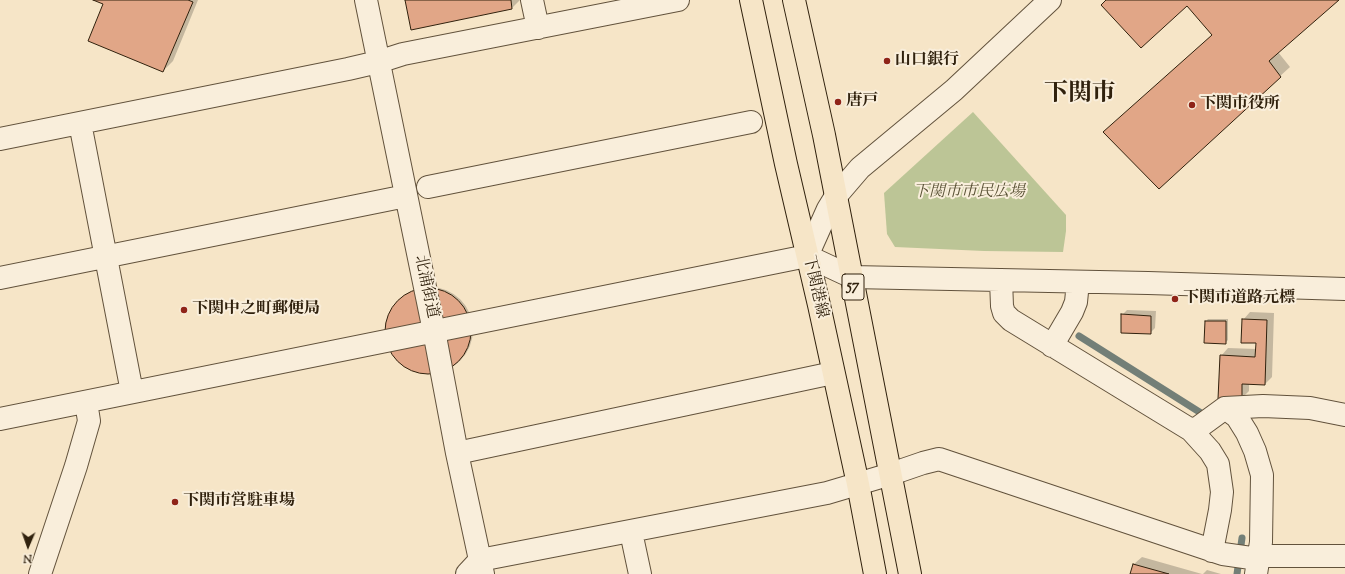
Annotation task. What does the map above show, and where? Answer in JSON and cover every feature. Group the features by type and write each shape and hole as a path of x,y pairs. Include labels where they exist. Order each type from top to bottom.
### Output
{"main road":[{"name":"下関港線","path":"751,0 858,484 875,574"},
{"name":"57","path":"794,0 836,196 910,574"}],"street":[{"name":"北浦街道","path":"366,0 434,331 477,569"},
{"path":"532,0 538,28"},
{"path":"0,139 378,62 403,54 678,0"},
{"path":"807,256 828,209 836,196 860,168 954,90 1050,0"},
{"path":"428,187 751,122"},
{"path":"80,123 132,392"},
{"path":"0,278 406,196"},
{"path":"0,419 807,256 852,277 1345,289"},
{"path":"1001,280 1002,306 1004,313 1011,320 1192,430 1210,451 1218,464 1222,492 1217,552"},
{"path":"1052,346 1072,312 1076,302 1078,282"},
{"path":"457,453 833,373"},
{"path":"40,574 76,466 89,421 86,402"},
{"path":"1192,430 1199,427 1225,408 1263,406 1310,408 1345,415"},
{"path":"1225,408 1237,418 1247,433 1260,465 1262,474 1261,542 1255,563"},
{"path":"477,569 631,532 827,493 940,459 1217,552 1255,563 1345,556"},
{"path":"631,532 640,574"}],"green space":[{"name":"下関市市民広場","path":"973,112 1066,215 1066,231 1063,252 984,251 895,247 887,234 884,193"}],"building":[{"path":"93,0 188,0 193,2 163,72 88,41 103,4"},
{"path":"405,0 511,0 512,9 411,30"},
{"name":"下関市役所","path":"1106,0 1339,0 1269,61 1281,77 1159,189 1103,132 1212,35 1187,6 1141,48 1101,5"},
{"path":"428,288 444,292 458,301 467,315 471,331 467,347 458,361 444,370 428,374 412,370 398,361 389,347 385,331 389,315 398,301 412,292"},
{"path":"1121,314 1151,316 1151,334 1121,333"},
{"path":"1242,319 1267,320 1265,385 1242,384 1242,400 1218,399 1220,355 1255,357 1256,343 1241,343"},
{"path":"1205,321 1226,321 1226,344 1204,343"},
{"path":"1133,564 1169,574 1130,574"}],"waterway":[{"path":"1079,336 1201,413"},
{"path":"1237,574 1242,538"}],"place":[{"name":"山口銀行","path":"887,61"},
{"name":"唐戸","path":"838,102"},
{"name":"下関市役所","path":"1192,105"},
{"name":"下関市道路元標","path":"1175,299"},
{"name":"下関中之町郵便局","path":"184,310"},
{"name":"下関市営駐車場","path":"175,502"}],"district":[{"name":"下関市","path":"1080,96"}]}
